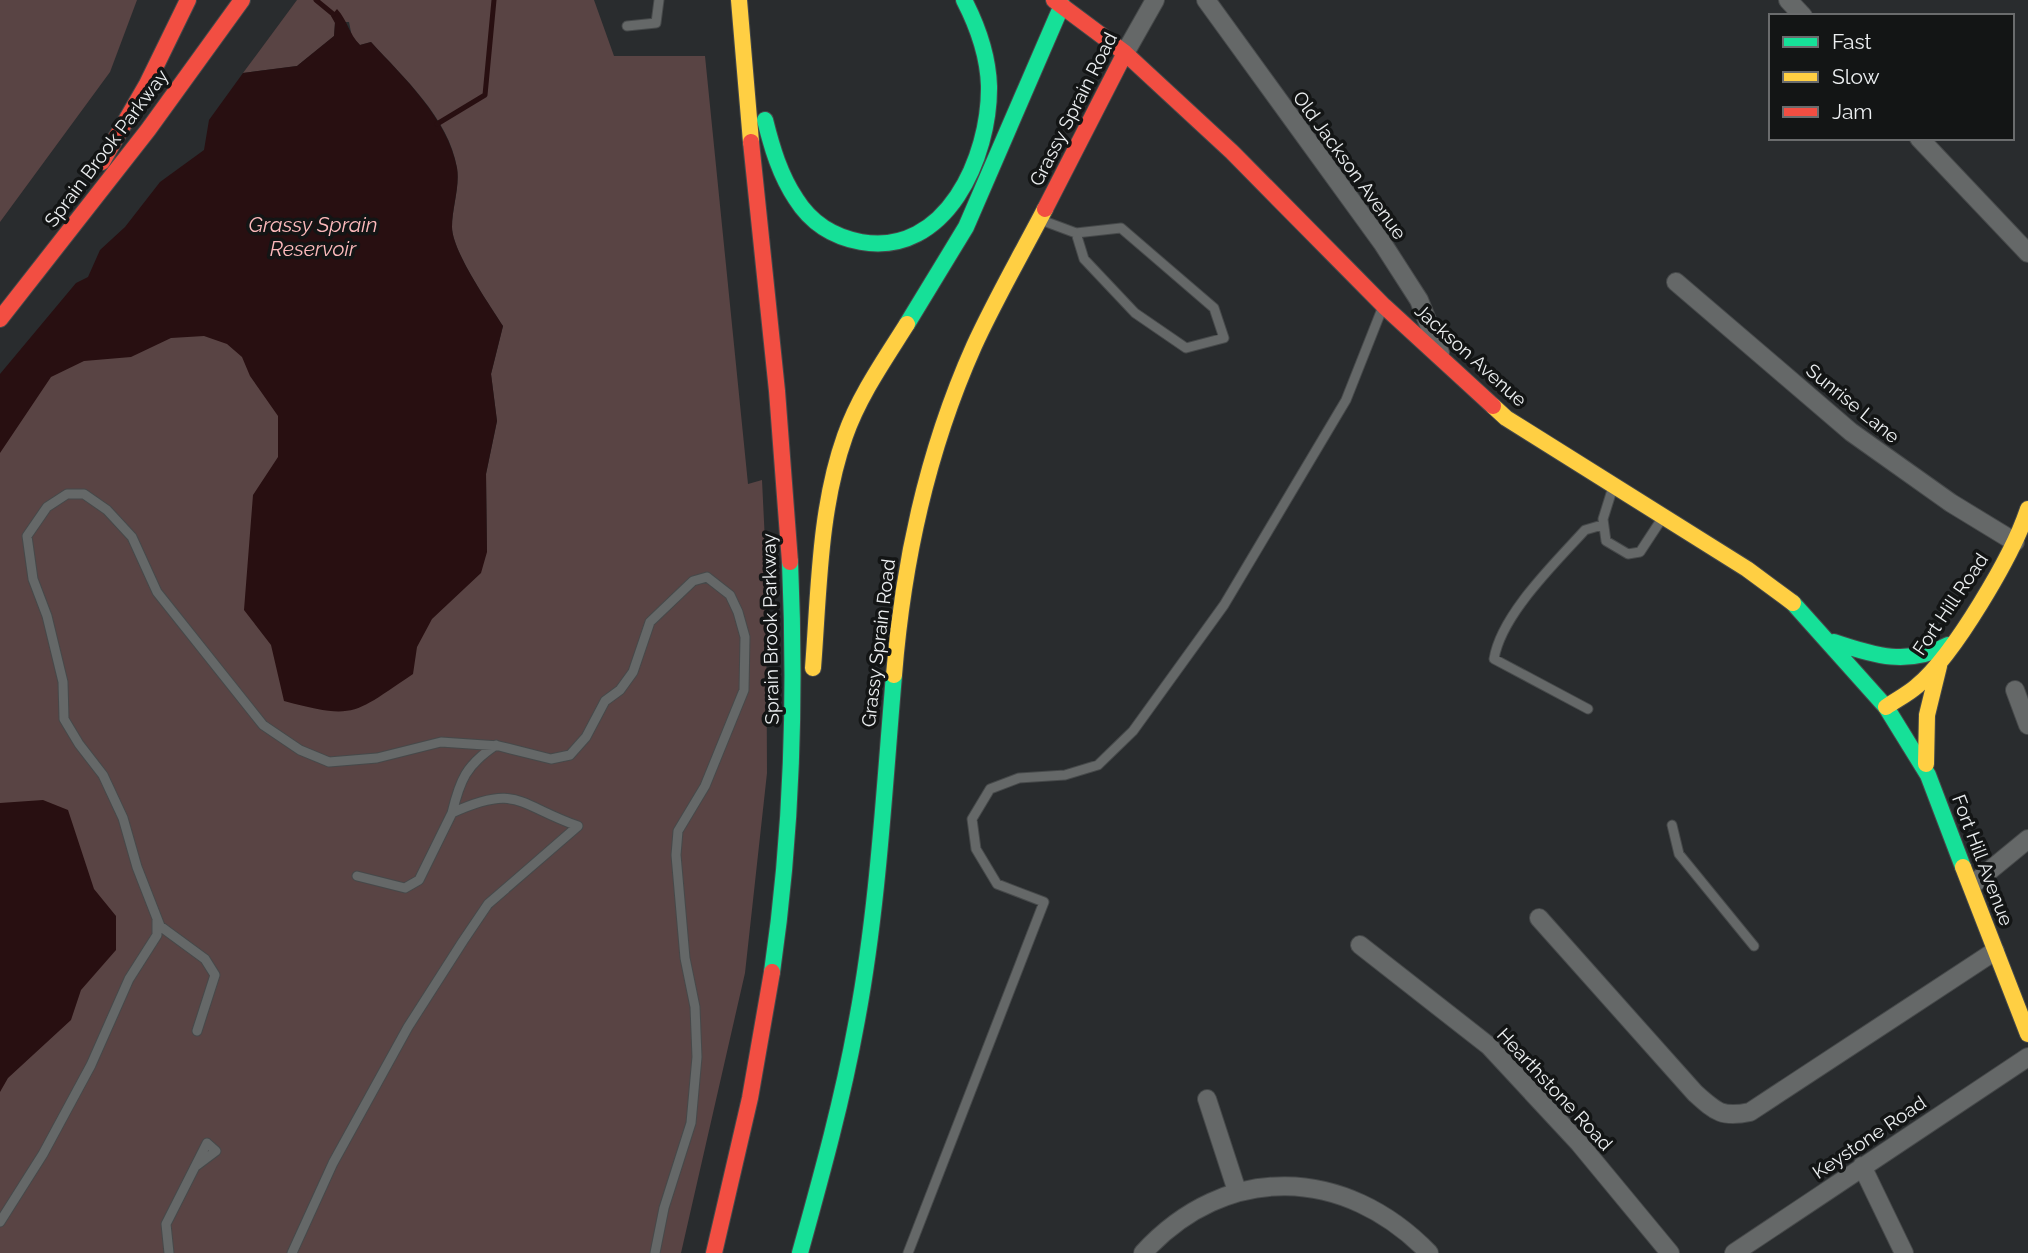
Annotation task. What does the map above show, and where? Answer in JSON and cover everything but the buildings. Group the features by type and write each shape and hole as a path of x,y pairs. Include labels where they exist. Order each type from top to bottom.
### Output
{"main road":[{"path":"36,274 142,95 188,0"},
{"name":"Sprain Brook Parkway","path":"0,319 148,130 242,0"},
{"path":"739,8 772,149 787,187 810,218 825,230 858,243 875,244 907,239 934,223 956,197 978,150 989,107 989,65 983,37 964,0"},
{"path":"812,687 824,527 834,469 845,435 870,384 961,237 1057,2"},
{"name":"Jackson Avenue","path":"1057,2 1125,53 1231,152 1384,306 1506,418 1747,569 1799,607 1886,707"},
{"name":"Sprain Brook Parkway","path":"715,1253 748,1114 778,932 792,749 791,565 777,381 739,8"},
{"name":"Grassy Sprain Road","path":"800,1253 837,1122 857,1022 878,859 897,636 907,563 934,457 974,347 1125,53"},
{"name":"Fort Hill Road","path":"1886,707 1917,685 1941,660 1997,575 2015,542 2028,509"},
{"path":"1830,640 1881,658 1901,661 1935,654 1949,645"},
{"path":"1928,775 1923,746 1926,717 1941,660"},
{"name":"Fort Hill Avenue","path":"1886,707 1928,775 2028,1034"},
{"path":"778,932 809,744"}],"street":[{"name":"Grassy Sprain Road","path":"1125,53 1154,0"},
{"name":"Old Jackson Avenue","path":"1206,0 1383,244 1419,300 1444,363"},
{"path":"1788,0 1801,14"},
{"path":"1921,140 2028,253"},
{"name":"Sunrise Lane","path":"1676,282 1851,432 1951,503 2015,542"},
{"path":"2015,690 2028,725"},
{"path":"1972,885 2028,839"},
{"path":"1539,918 1695,1093 1714,1110 1729,1116 1750,1112 1995,951"},
{"name":"Hearthstone Road","path":"1360,945 1489,1045 1579,1143 1670,1253"},
{"name":"Keystone Road","path":"1734,1253 2028,1057"},
{"path":"1207,1099 1237,1191"},
{"path":"1862,1166 1904,1253"},
{"path":"1143,1253 1191,1212 1237,1191 1272,1185 1319,1188 1351,1197 1387,1216 1429,1253"}],"lane":[{"path":"627,26 656,23 659,0"},
{"path":"1040,220 1076,233 1122,228 1214,308 1224,338 1186,348 1135,313 1084,259 1076,233"},
{"path":"908,1253 1044,902 997,884 976,849 972,819 990,789 1019,778 1065,775 1098,765 1133,731 1224,605 1346,400 1384,306"},
{"path":"1614,485 1602,525 1606,541 1628,554 1640,552 1663,516"},
{"path":"197,1031 215,975 205,959 160,926 137,867 123,818 108,785 64,719 63,682 57,653 33,579 27,537 47,507 67,494 84,494 116,517 132,537 157,593 209,662 263,725 300,750 329,762 349,762 440,742 496,746 551,759 570,755 586,737 605,701 620,690 633,672 650,622 693,580 707,577 730,595 745,636 744,690 705,786 678,831 676,855 685,958 695,1007 697,1058 691,1123 664,1208 655,1253"},
{"path":"1588,709 1494,659 1496,645 1514,615 1584,530 1602,525"},
{"path":"356,876 405,888 419,880 452,813 460,781 476,758 496,746"},
{"path":"292,1253 333,1163 408,1027 463,941 488,905 578,826 509,797 479,801 452,813"},
{"path":"1672,825 1679,853 1754,946"},
{"path":"0,1222 43,1154 91,1066 129,979 157,935 157,918"},
{"path":"169,1253 166,1224 196,1166"}],"shaded area":[{"path":"0,0 137,0 110,72 0,222"},
{"path":"297,0 594,0 614,56 705,56 748,484 762,480 766,563 767,773 745,973 681,1253 0,1253 0,439 41,379 186,314 303,353 487,552 486,474 497,421 491,374 503,326 472,277 454,237 452,220 458,175 452,150 445,132 423,99 371,42 360,45 352,37 349,22 335,22 334,36 297,66 243,73"}],"water":[{"name":"Grassy Sprain Reservoir","path":"337,9 356,41 360,45 371,42 423,99 444,132 458,175 452,220 454,237 472,277 503,326 491,374 497,421 486,474 487,552 481,573 432,619 417,647 413,674 365,705 341,711 284,701 271,645 244,610 253,495 278,457 278,416 250,376 242,357 227,344 204,336 171,338 131,357 84,361 51,377 0,453 0,374 76,283 88,277 100,250 125,227 160,182 204,150 209,120 243,73 297,66 334,36 335,23 331,16"},
{"path":"43,800 68,810 94,889 116,916 116,950 81,990 71,1020 8,1078 0,1092 0,803"}],"waterway":[{"path":"316,0 333,14"},
{"path":"437,124 485,95 494,0"}],"traffic: fast":[{"path":"765,120 785,180 802,208 816,222 833,233 861,242 891,243 917,234 939,218 957,196 971,171 987,114 987,63 978,31 964,0"},
{"path":"907,324 966,227 1062,5 1055,0"},
{"path":"772,972 784,870 791,767 793,665 790,562"},
{"path":"1793,603 1886,707 1928,775 1963,867"},
{"path":"1834,642 1891,657 1919,655 1948,645"},
{"path":"800,1253 838,1111 864,982 880,850 894,675"}],"traffic: slow":[{"path":"739,0 751,142"},
{"path":"894,675 911,549 943,425 974,346 1045,209"},
{"path":"813,668 821,551 836,464 858,407 907,324"},
{"path":"1493,406 1506,418 1747,569 1793,603"},
{"path":"1886,707 1917,686 1948,652 1981,603 2010,552 2028,509"},
{"path":"1926,764 1927,715 1939,666"},
{"path":"1963,867 2028,1034"}],"traffic: jam":[{"path":"102,162 147,84 188,0"},
{"path":"0,319 148,130 242,0"},
{"path":"1054,0 1125,53 1232,152 1384,306 1493,406"},
{"path":"1045,209 1125,53"},
{"path":"751,142 777,391 790,562"},
{"path":"714,1253 750,1098 772,972"}]}
